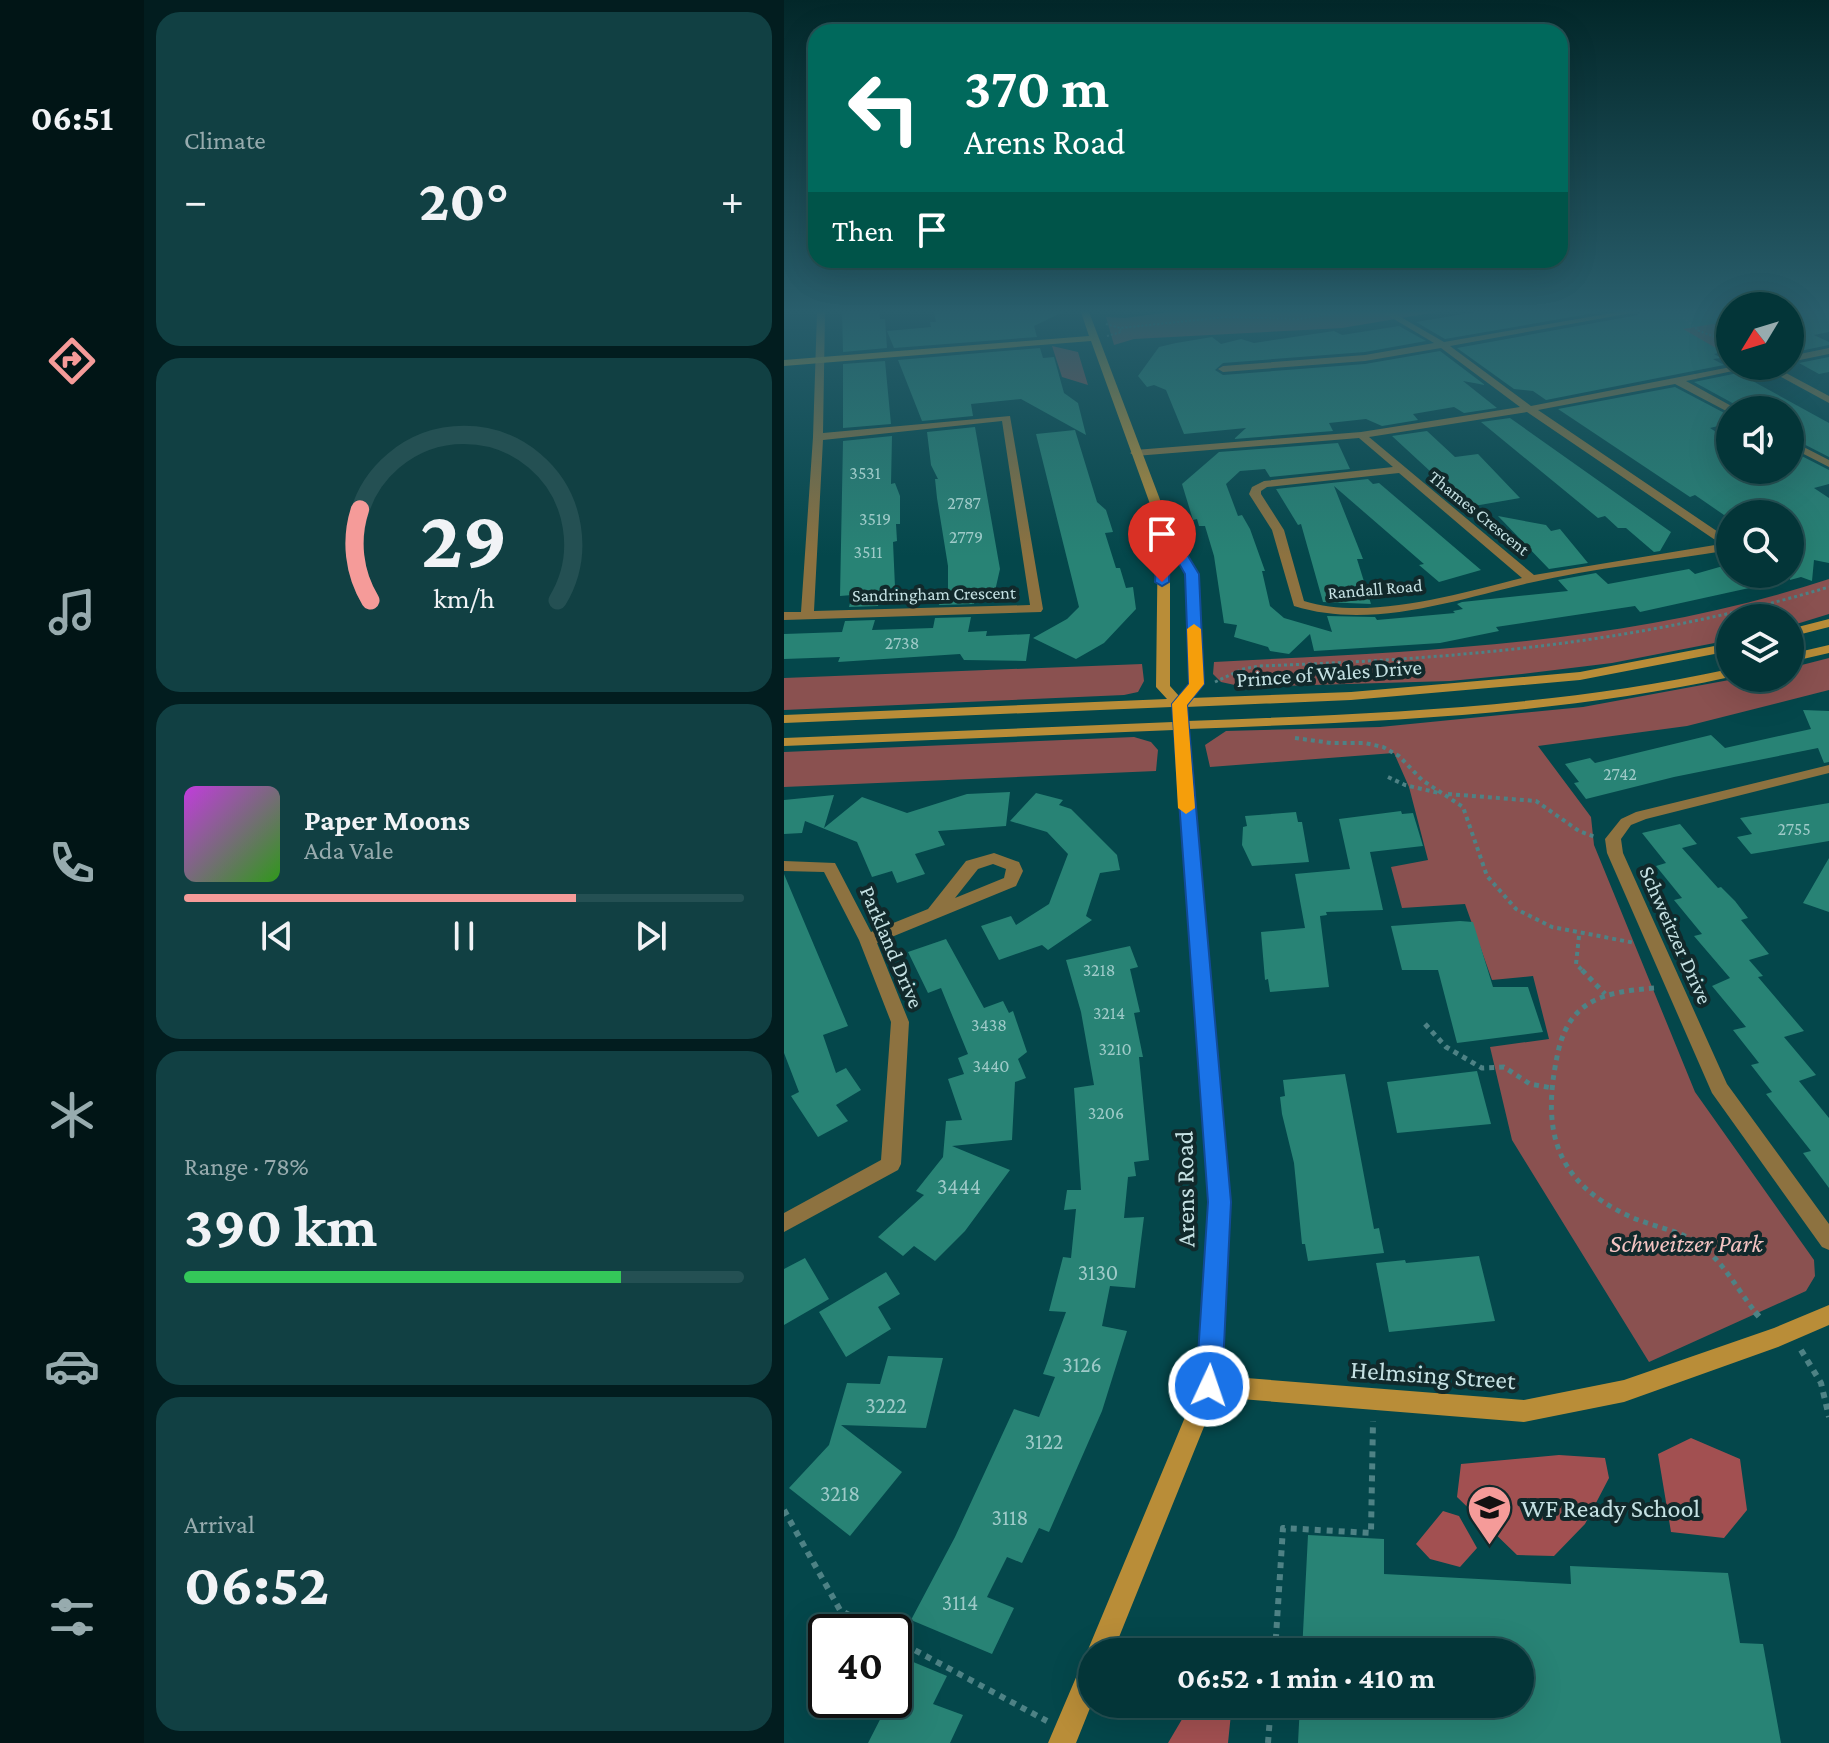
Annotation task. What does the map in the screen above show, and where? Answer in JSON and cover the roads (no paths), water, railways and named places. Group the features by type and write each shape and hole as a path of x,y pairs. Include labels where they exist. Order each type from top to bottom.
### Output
{"street":[{"path":"807,615 819,393"},
{"name":"Arens Road","path":"1113,393 1164,526 1192,574 1196,684 1179,704"},
{"name":"Thames Crescent","path":"1508,393 1716,536"},
{"path":"1135,453 1361,435 1612,393"},
{"name":"Sandringham Crescent","path":"784,616 1037,609 1006,418 818,437"},
{"name":"Thames Crescent","path":"1361,435 1398,470 1531,579 1716,547"},
{"path":"1804,451 1829,464"},
{"name":"Randall Road","path":"1398,470 1264,484 1256,489 1255,494 1278,530 1298,603 1324,613 1438,602 1531,579"},
{"name":"Arens Road","path":"1106,1638 1209,1386 1219,1202 1179,704 1163,687 1164,526"},
{"path":"1804,629 1829,623"},
{"path":"1804,655 1829,649"},
{"name":"Prince of Wales Drive","path":"784,719 1351,696 1580,676 1716,650"},
{"name":"Prince of Wales Drive","path":"784,742 1480,710 1608,695 1716,676"},
{"name":"Schweitzer Drive","path":"1829,769 1641,815 1626,822 1613,839 1615,853 1719,1088 1829,1241"},
{"path":"867,940 1004,887 1013,877 1013,866 994,858 972,865 934,913"},
{"name":"Parkland Drive","path":"784,866 829,867 867,940 900,1022 891,1164 784,1223"},
{"name":"Helmsing Street","path":"1209,1386 1524,1411 1624,1391 1829,1315"},
{"path":"1064,1737 1078,1704"}],"place":[{"name":"WF Ready School","path":"1490,1547"}],"park label":[{"name":"Schweitzer Park","path":"1686,1243"}]}
